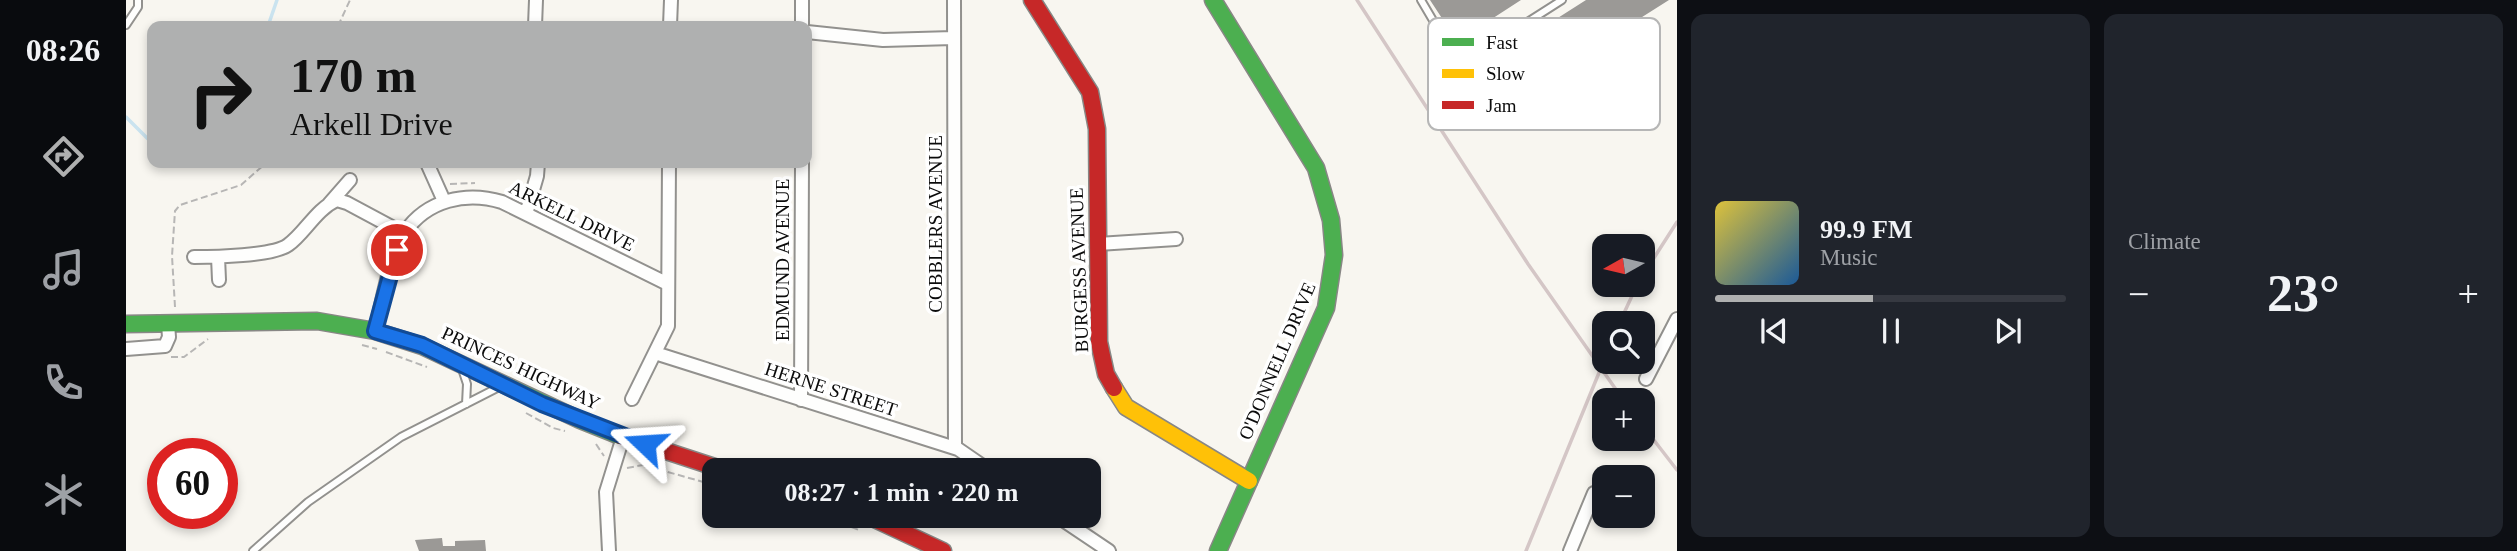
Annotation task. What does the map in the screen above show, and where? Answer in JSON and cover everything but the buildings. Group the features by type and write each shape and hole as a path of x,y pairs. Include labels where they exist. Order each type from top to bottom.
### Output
{"street":[{"path":"535,21 537,0"},
{"path":"670,21 671,0"},
{"path":"802,0 802,21"},
{"name":"COBBLERS AVENUE","path":"954,0 955,448"},
{"name":"BURGESS AVENUE","path":"1032,0 1090,92 1097,128 1099,342 1106,374 1126,407 1249,481"},
{"name":"O'DONNELL DRIVE","path":"1213,0 1316,168 1326,191 1333,228 1332,286 1326,308 1218,551"},
{"path":"812,33 883,40 953,38"},
{"path":"429,168 444,201"},
{"path":"526,214 538,168"},
{"path":"632,399 668,326 669,168"},
{"name":"EDMUND AVENUE","path":"801,400 802,168"},
{"path":"194,257 218,257 283,248 350,180"},
{"name":"ARKELL DRIVE","path":"375,331 392,266 404,233 420,215 444,201 486,197 668,284"},
{"path":"329,204 342,201 404,233"},
{"path":"1098,244 1176,239"},
{"path":"218,257 219,280"},
{"path":"1646,379 1677,319"},
{"name":"PRINCES HIGHWAY","path":"126,324 317,321 375,331 422,345 555,409 623,437 702,463"},
{"path":"126,349 165,346 169,337 169,324"},
{"name":"HERNE STREET","path":"655,353 955,448 970,458"},
{"path":"609,551 606,492 623,437"},
{"path":"1570,551 1592,498"},
{"path":"894,528 943,551"},
{"path":"1075,528 1109,551"}],"lane":[{"path":"126,25 138,7 138,0"},
{"path":"1421,0 1432,18"},
{"path":"1534,18 1562,0"},
{"path":"460,364 467,383 466,404"},
{"path":"253,551 308,502 373,456 428,422 503,384"}],"path":[{"path":"340,21 351,0"},
{"path":"175,308 172,256 175,211 180,205 241,186 261,168"},
{"path":"446,181 454,184 475,183"},
{"path":"162,357 184,357 198,344 211,337"},
{"path":"354,344 379,349 429,367"},
{"path":"518,407 552,428 574,433"},
{"path":"592,441 599,446 604,457 628,469 643,465 702,482"}],"waterway":[{"path":"270,21 277,0"},
{"path":"126,117 147,138"}],"railway":[{"path":"1357,0 1428,110"},
{"path":"1441,130 1528,264 1615,388"},
{"path":"1656,255 1677,222"},
{"path":"1625,311 1631,298"},
{"path":"1526,551 1598,374"},
{"path":"1655,442 1677,470"}],"traffic: fast":[{"path":"1213,0 1316,168 1331,220 1334,255 1326,308 1218,551"},
{"path":"126,324 317,321 375,331 422,346 620,436"}],"traffic: slow":[{"path":"1114,388 1126,407 1249,481"}],"traffic: jam":[{"path":"1032,0 1090,92 1097,129 1099,342 1106,374 1114,388"},
{"path":"620,436 702,463"},
{"path":"894,528 943,551"}],"route":[{"path":"397,250 375,331 422,345 542,404 645,444"}]}
